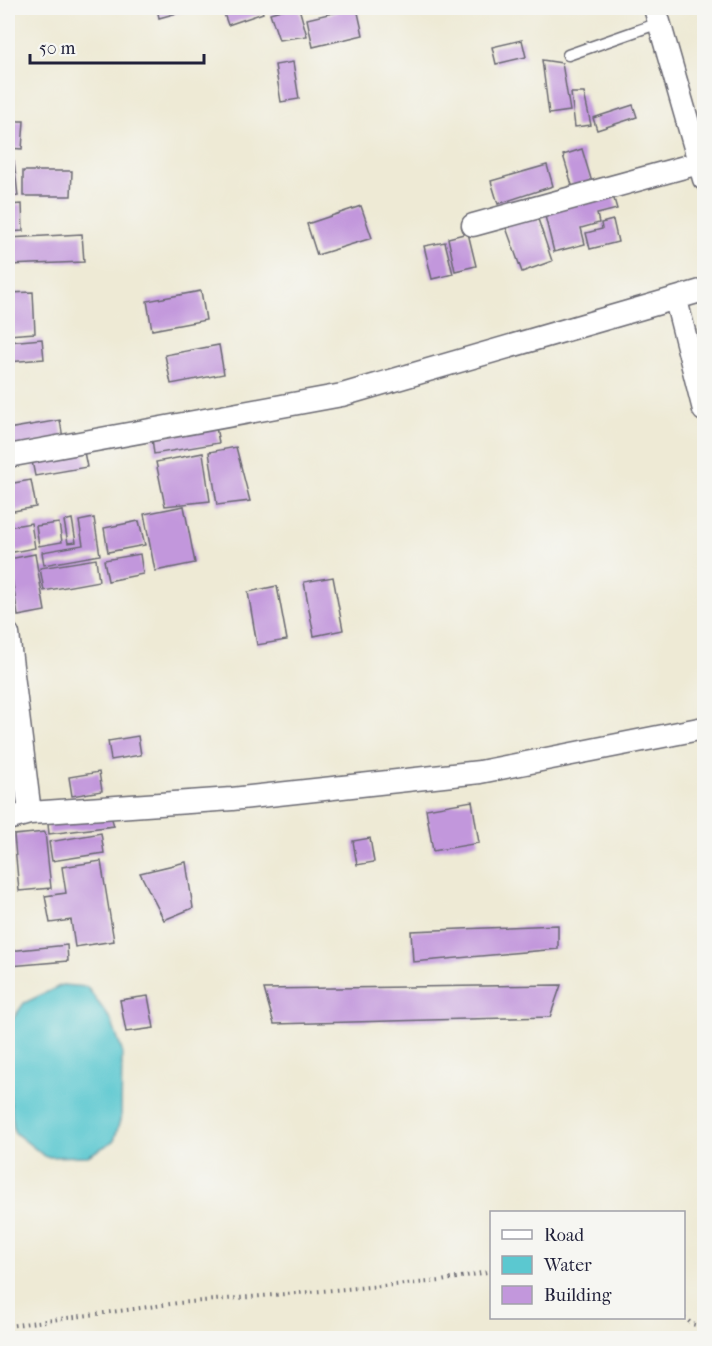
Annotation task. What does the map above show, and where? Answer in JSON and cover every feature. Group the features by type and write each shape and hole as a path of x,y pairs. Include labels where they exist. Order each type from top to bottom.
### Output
{"street":[{"path":"473,225 702,171 657,15"},
{"path":"8,456 342,394 705,290"},
{"path":"676,300 705,410"},
{"path":"8,634 30,813"},
{"path":"8,819 30,813 232,799 480,772 705,728"}],"lane":[{"path":"568,55 657,15"}],"path":[{"path":"8,1326 178,1303 441,1281 490,1271"},
{"path":"685,1318 692,1324 705,1327"}],"water":[{"path":"62,985 87,987 111,1020 122,1051 121,1117 114,1141 88,1156 46,1157 14,1132 8,1083 8,1026 24,1003"}],"building":[{"path":"157,8 195,8 159,18"},
{"path":"222,8 261,8 263,13 228,25"},
{"path":"288,8 299,8 307,36 279,40 270,13"},
{"path":"336,8 357,8 363,35 313,47 307,19 337,12"},
{"path":"445,8 467,8 468,13 447,17"},
{"path":"522,40 526,57 496,64 492,47"},
{"path":"542,60 562,63 570,111 549,114"},
{"path":"293,62 299,99 281,102 275,65"},
{"path":"571,93 584,93 591,125 575,127"},
{"path":"633,105 637,117 597,130 593,118"},
{"path":"8,121 24,121 22,149 8,148"},
{"path":"582,149 594,189 575,195 563,155"},
{"path":"14,161 18,196 8,197 8,162"},
{"path":"547,165 553,186 498,204 491,181"},
{"path":"23,171 72,171 71,196 23,196"},
{"path":"612,192 617,209 597,214 599,223 581,228 585,244 554,252 543,208"},
{"path":"22,204 23,231 8,232 8,205"},
{"path":"361,206 372,238 317,255 307,224"},
{"path":"535,210 552,261 522,272 504,222"},
{"path":"613,220 618,242 590,249 586,233 602,229 601,223"},
{"path":"468,233 476,266 455,271 448,238"},
{"path":"82,234 84,262 8,265 8,238"},
{"path":"445,242 453,274 432,279 424,246"},
{"path":"201,291 206,320 152,330 147,301"},
{"path":"33,292 35,333 8,335 8,293"},
{"path":"42,339 44,359 8,362 8,342"},
{"path":"219,345 224,374 171,384 165,355"},
{"path":"60,420 63,439 8,448 8,429"},
{"path":"216,427 219,443 154,454 152,438"},
{"path":"236,447 250,501 217,505 209,452"},
{"path":"84,452 87,467 35,476 32,461"},
{"path":"203,453 210,501 165,506 156,462"},
{"path":"31,480 36,507 8,512 8,484"},
{"path":"184,506 195,563 155,571 144,514"},
{"path":"94,518 100,555 44,565 42,552 83,545 79,521"},
{"path":"72,519 76,542 68,543 64,521"},
{"path":"139,521 145,545 108,552 104,528"},
{"path":"31,523 35,548 8,553 8,527"},
{"path":"59,523 62,542 39,546 36,526"},
{"path":"35,554 45,611 18,616 9,559"},
{"path":"140,554 143,574 108,581 104,560"},
{"path":"96,559 99,581 44,591 40,568"},
{"path":"333,577 343,630 314,636 304,582"},
{"path":"277,586 287,640 257,645 248,592"},
{"path":"138,736 141,755 111,760 108,741"},
{"path":"99,772 102,791 72,796 69,777"},
{"path":"472,801 479,843 433,851 426,809"},
{"path":"109,809 114,826 49,834 47,814"},
{"path":"45,832 51,888 19,891 14,835"},
{"path":"101,833 104,853 52,861 49,842"},
{"path":"370,838 374,862 357,865 353,841"},
{"path":"9,845 11,861 8,861"},
{"path":"101,861 114,941 75,947 71,920 50,923 45,896 66,893 62,867"},
{"path":"186,862 193,908 164,920 140,873"},
{"path":"558,925 558,949 413,962 411,931"},
{"path":"67,945 68,961 10,966 9,951"},
{"path":"561,985 550,1017 274,1024 264,989"},
{"path":"148,996 154,1028 126,1032 120,1000"}]}
